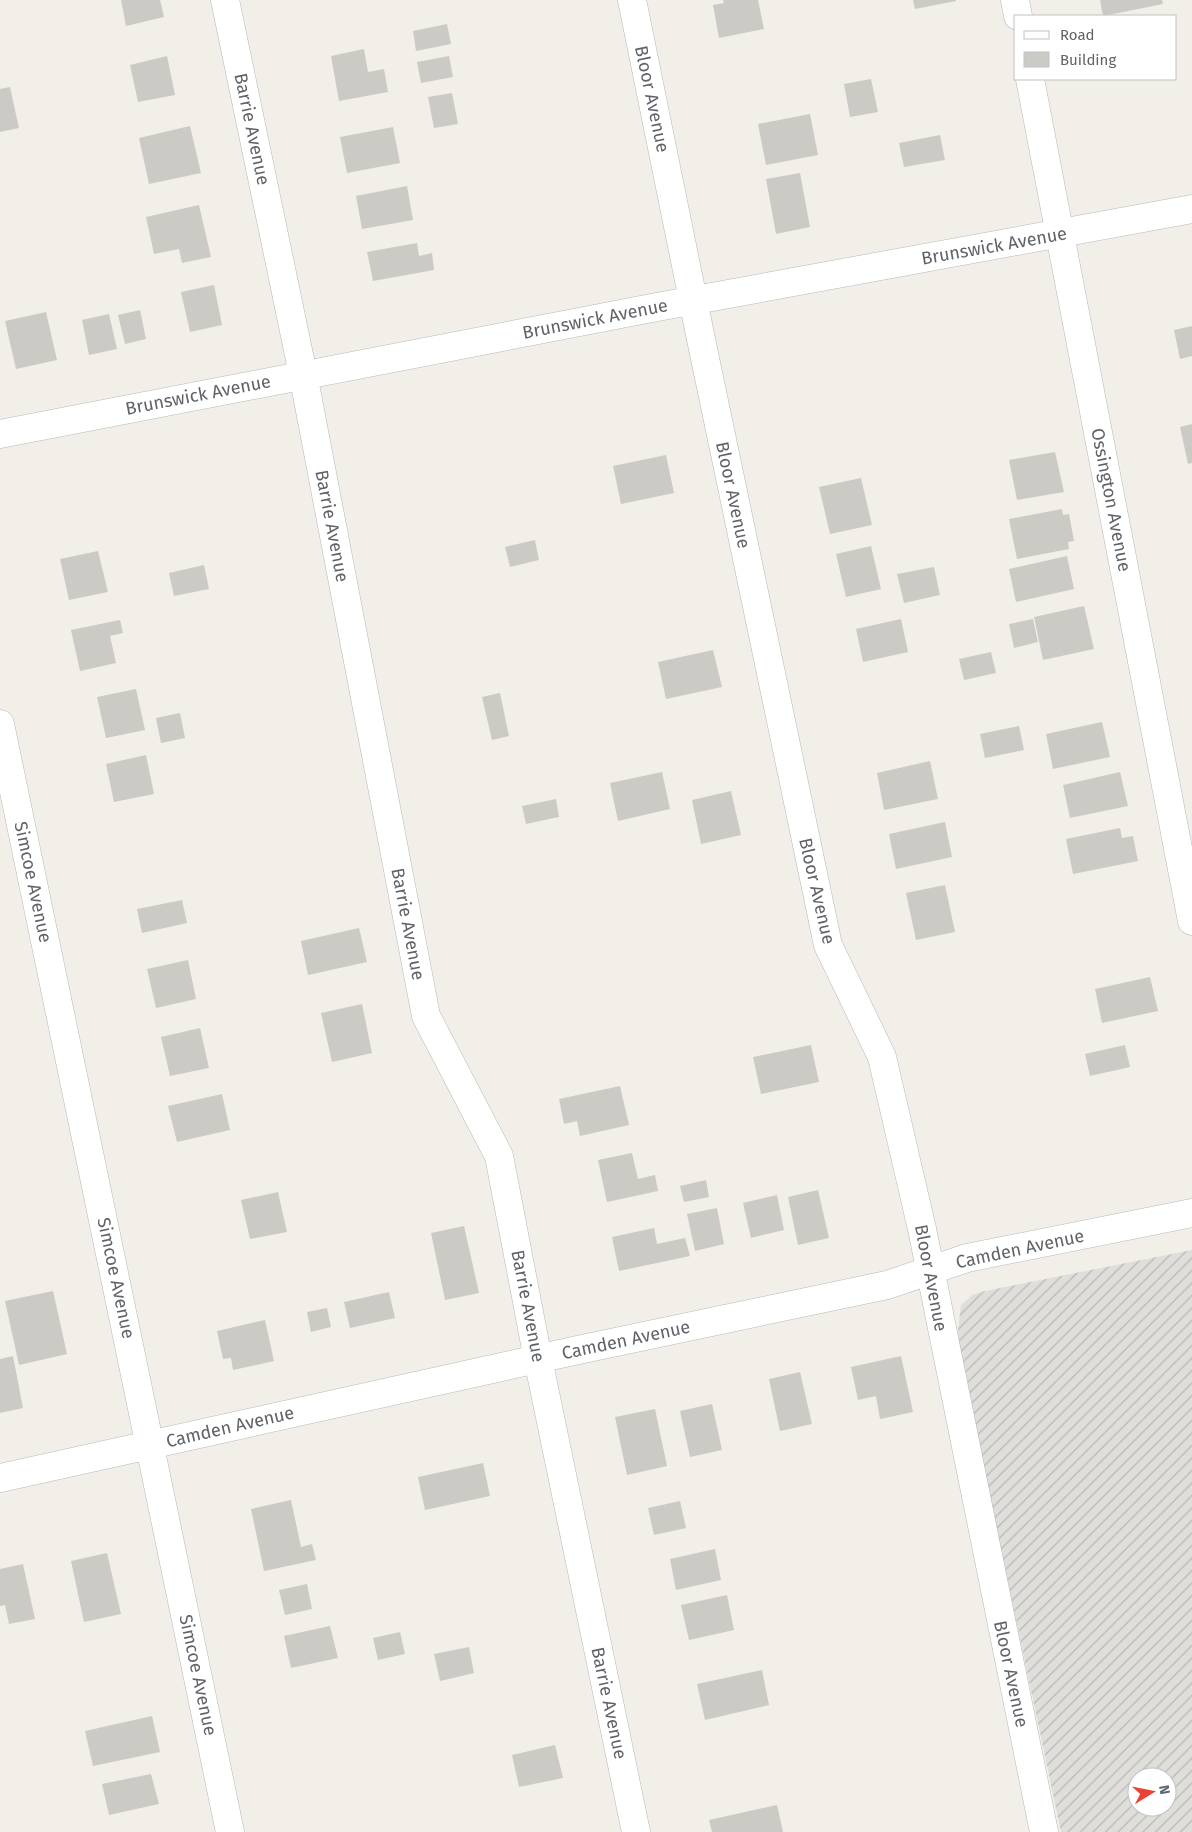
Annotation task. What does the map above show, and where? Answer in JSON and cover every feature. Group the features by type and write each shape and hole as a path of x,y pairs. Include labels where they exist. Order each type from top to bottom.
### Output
{"street":[{"name":"Barrie Avenue","path":"225,0 303,374 426,1016 499,1156 538,1359 636,1832"},
{"name":"Bloor Avenue","path":"632,0 828,945 882,1057 922,1229 1044,1832"},
{"path":"1015,0 1018,15"},
{"name":"Ossington Avenue","path":"1030,80 1192,921"},
{"name":"Brunswick Avenue","path":"0,434 693,300 1192,209"},
{"name":"Simcoe Avenue","path":"0,724 230,1832"},
{"name":"Camden Avenue","path":"0,1478 538,1359 888,1285 967,1258 1192,1213"}],"shaded area":[{"path":"1192,1250 1192,1832 1061,1832 962,1364 958,1331 961,1305 972,1295"}],"building":[{"path":"121,0 160,0 164,17 126,26"},
{"path":"723,0 758,0 764,29 719,38 713,5 724,3"},
{"path":"913,0 956,0 956,1 915,9"},
{"path":"1100,0 1162,0 1163,4 1108,15 1103,15"},
{"path":"447,24 451,44 416,51 413,31"},
{"path":"364,49 368,72 384,69 388,92 339,101 331,56"},
{"path":"167,56 175,95 138,102 130,65"},
{"path":"449,56 453,77 421,83 417,62"},
{"path":"871,79 878,112 850,117 844,84"},
{"path":"10,87 19,128 0,132 0,89"},
{"path":"452,93 458,124 434,128 428,97"},
{"path":"810,114 818,155 766,165 758,124"},
{"path":"190,126 201,173 149,184 139,138"},
{"path":"393,127 400,163 347,173 340,137"},
{"path":"940,135 945,160 904,167 899,143"},
{"path":"800,173 810,227 776,234 766,179"},
{"path":"407,186 413,220 362,229 356,196"},
{"path":"199,205 211,257 182,263 179,249 154,254 146,217"},
{"path":"417,243 419,256 432,253 434,270 373,281 367,252"},
{"path":"214,285 222,325 190,332 181,292"},
{"path":"140,310 146,339 125,344 118,315"},
{"path":"46,312 57,360 16,369 5,321"},
{"path":"109,314 117,349 89,355 82,320"},
{"path":"1192,326 1192,356 1180,359 1174,330"},
{"path":"1192,424 1192,463 1188,464 1180,427"},
{"path":"1055,452 1064,492 1017,500 1009,460"},
{"path":"666,455 674,493 621,504 613,466"},
{"path":"861,478 872,525 830,534 819,487"},
{"path":"1062,509 1063,515 1069,514 1074,541 1068,542 1069,549 1017,559 1009,519"},
{"path":"535,540 539,560 510,567 505,547"},
{"path":"871,546 881,589 846,597 836,554"},
{"path":"98,551 108,592 69,600 60,559"},
{"path":"1067,556 1074,589 1016,602 1009,569"},
{"path":"204,565 209,589 174,596 169,573"},
{"path":"934,567 940,595 904,603 897,574"},
{"path":"1084,606 1094,649 1043,660 1034,617"},
{"path":"901,619 908,652 863,662 856,629"},
{"path":"1033,619 1038,642 1014,648 1009,624"},
{"path":"120,620 123,633 110,636 116,663 80,671 71,630"},
{"path":"713,650 722,687 666,699 658,662"},
{"path":"991,652 996,673 964,680 959,659"},
{"path":"136,689 145,730 106,738 97,697"},
{"path":"500,693 509,736 492,740 482,697"},
{"path":"180,713 185,738 161,743 156,718"},
{"path":"1102,722 1110,757 1053,769 1046,734"},
{"path":"1019,726 1024,750 985,758 980,734"},
{"path":"146,755 154,794 114,802 106,764"},
{"path":"930,761 938,799 884,810 877,773"},
{"path":"662,772 670,809 618,821 610,783"},
{"path":"1120,772 1128,806 1070,818 1063,785"},
{"path":"731,791 741,835 701,844 692,800"},
{"path":"556,799 559,817 526,824 522,806"},
{"path":"945,822 952,857 896,869 889,834"},
{"path":"1120,828 1122,838 1133,836 1138,861 1073,874 1066,839"},
{"path":"945,885 955,932 916,940 906,893"},
{"path":"182,900 187,923 142,933 137,909"},
{"path":"359,928 367,962 308,975 301,941"},
{"path":"188,960 196,999 156,1008 147,969"},
{"path":"1150,977 1158,1011 1102,1023 1095,989"},
{"path":"362,1004 372,1053 332,1062 321,1013"},
{"path":"200,1028 209,1068 170,1076 161,1037"},
{"path":"811,1045 819,1082 761,1094 753,1057"},
{"path":"1125,1045 1130,1067 1090,1076 1085,1054"},
{"path":"620,1086 629,1125 580,1136 577,1121 564,1124 559,1099"},
{"path":"222,1094 230,1130 177,1142 168,1106"},
{"path":"632,1153 638,1179 655,1175 658,1191 607,1202 598,1160"},
{"path":"706,1180 709,1197 684,1202 680,1186"},
{"path":"818,1190 829,1238 798,1245 788,1197"},
{"path":"278,1192 287,1232 250,1239 241,1200"},
{"path":"777,1195 784,1230 751,1238 743,1203"},
{"path":"717,1208 724,1244 695,1251 687,1214"},
{"path":"464,1226 479,1293 445,1300 431,1233"},
{"path":"654,1228 657,1244 685,1238 690,1256 619,1271 612,1237"},
{"path":"53,1291 67,1354 19,1365 5,1301"},
{"path":"389,1292 395,1318 350,1328 344,1302"},
{"path":"327,1308 331,1327 311,1332 307,1312"},
{"path":"265,1320 274,1361 233,1370 231,1358 223,1359 217,1331"},
{"path":"13,1356 23,1408 0,1413 0,1359"},
{"path":"901,1356 913,1412 880,1419 876,1396 858,1400 851,1367"},
{"path":"800,1372 812,1424 780,1431 769,1379"},
{"path":"712,1404 722,1450 690,1457 680,1411"},
{"path":"655,1409 667,1466 627,1475 615,1417"},
{"path":"483,1463 490,1496 425,1510 418,1477"},
{"path":"291,1500 301,1547 312,1544 316,1560 264,1571 251,1509"},
{"path":"680,1501 686,1528 654,1535 648,1508"},
{"path":"715,1549 721,1580 676,1590 670,1559"},
{"path":"107,1553 121,1614 84,1622 71,1561"},
{"path":"23,1564 35,1619 9,1624 5,1605 0,1606 0,1569"},
{"path":"307,1584 312,1609 285,1615 279,1590"},
{"path":"727,1595 734,1630 689,1640 681,1605"},
{"path":"330,1626 338,1658 291,1668 284,1636"},
{"path":"400,1632 405,1654 378,1660 373,1638"},
{"path":"469,1647 474,1673 440,1681 434,1654"},
{"path":"762,1670 769,1705 705,1720 697,1684"},
{"path":"152,1716 160,1752 93,1766 85,1731"},
{"path":"555,1745 563,1778 519,1787 512,1755"},
{"path":"151,1774 159,1804 109,1815 102,1784"},
{"path":"777,1805 783,1832 712,1832 709,1820"}]}
